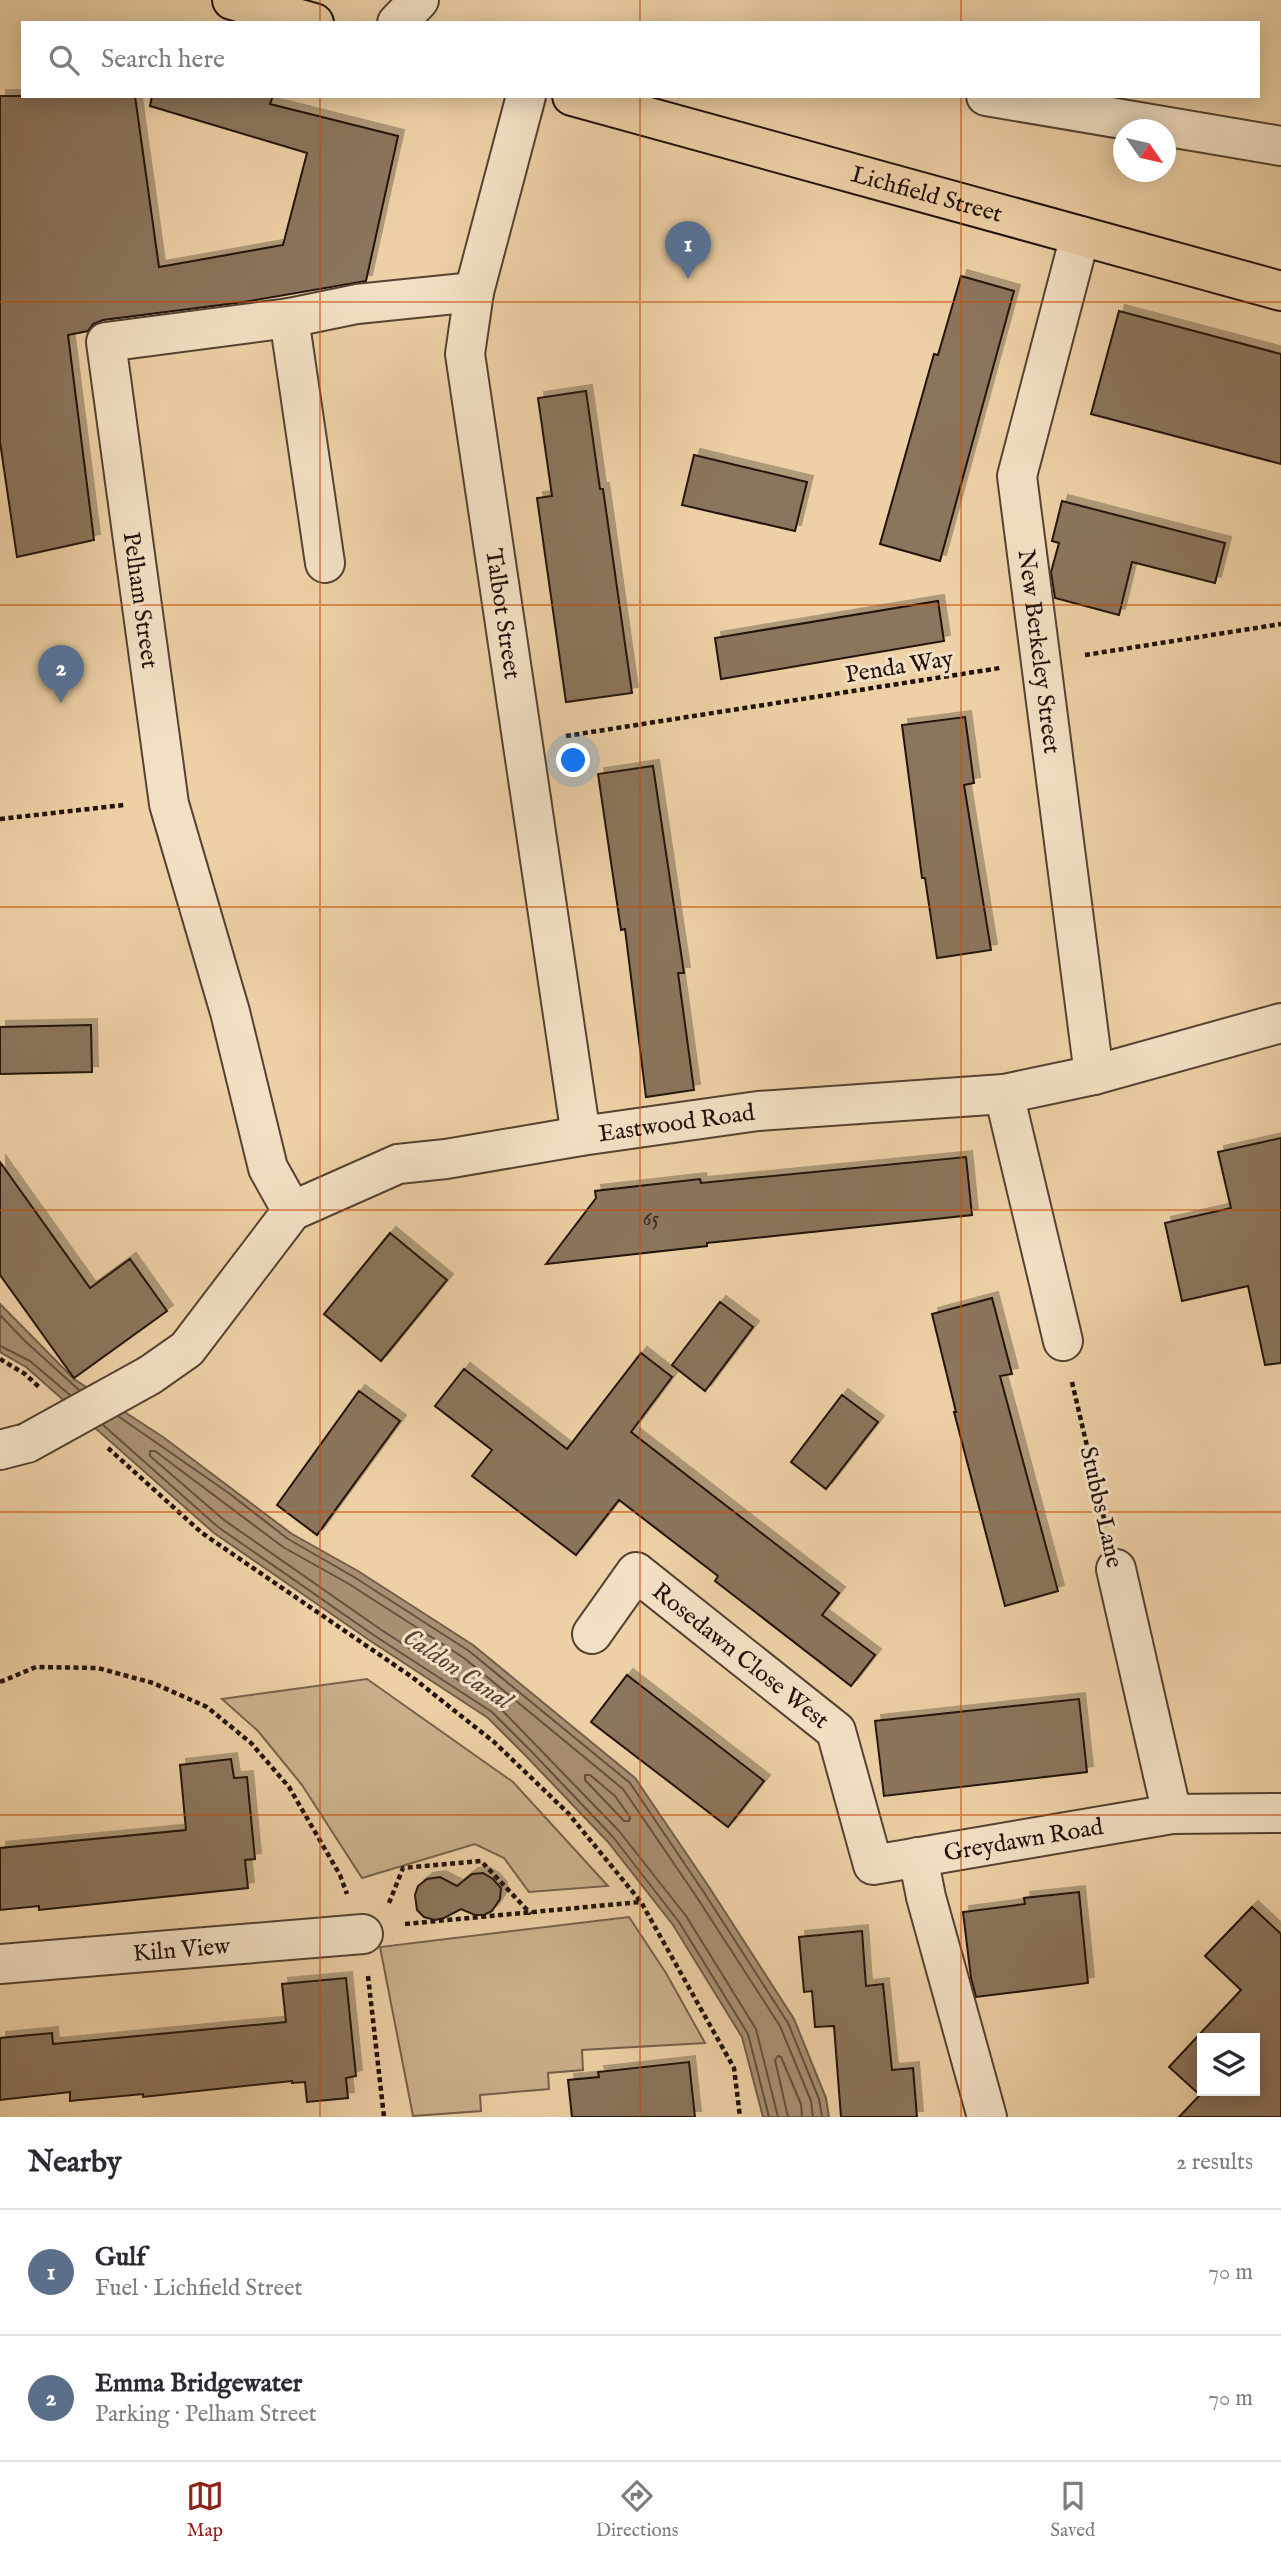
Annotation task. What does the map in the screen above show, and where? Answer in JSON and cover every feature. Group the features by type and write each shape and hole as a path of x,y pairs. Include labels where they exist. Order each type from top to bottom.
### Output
{"highway":[{"path":"232,0 307,21"},
{"name":"Lichfield Street","path":"579,98 1281,291"}],"street":[{"path":"399,21 419,0"},
{"name":"Talbot Street","path":"525,98 474,292 466,355 581,1136"},
{"path":"998,98 1281,146"},
{"name":"New Berkeley Street","path":"1080,236 1017,476 1094,1075"},
{"name":"Pelham Street","path":"292,1211 268,1168 230,1012 169,804 106,342 289,318 357,304 474,292"},
{"path":"289,318 326,564"},
{"name":"Eastwood Road","path":"13,1446 150,1375 187,1349 292,1211 398,1164 758,1111 1004,1094 1094,1075 1281,1023"},
{"path":"1004,1094 1063,1341"},
{"name":"Stubbs Lane","path":"1116,1569 1172,1814"},
{"name":"Rosedawn Close West","path":"592,1634 636,1572 836,1731 873,1865"},
{"path":"1172,1814 1281,1813"},
{"name":"Greydawn Road","path":"873,1865 1172,1814"},
{"path":"918,1857 926,1897 987,2117"},
{"name":"Kiln View","path":"0,1964 372,1930"}],"path":[{"name":"Penda Way","path":"523,742 1281,624"},
{"path":"0,819 109,805 169,804"},
{"name":"Stubbs Lane","path":"1063,1341 1116,1569"},
{"path":"0,1359 25,1374 46,1393"},
{"path":"98,1439 202,1533 412,1677 494,1742 568,1814 641,1902 734,2068 740,2117"},
{"path":"0,1682 36,1667 98,1668 153,1683 207,1707 251,1743 289,1787 372,1930 384,2117"},
{"path":"372,1930 403,1868 481,1861 531,1914"},
{"path":"372,1930 641,1902"}],"shaded area":[{"path":"367,1679 513,1782 608,1886 529,1892 504,1858 475,1844 362,1878 302,1785 258,1731 222,1699"},
{"path":"629,1917 666,1973 705,2043 582,2050 583,2070 548,2073 549,2089 480,2095 481,2111 413,2116 380,1947"}],"water":[{"name":"Caldon Canal","path":"0,1304 74,1379 163,1437 292,1534 358,1571 473,1645 635,1778 794,2019 826,2098 829,2117 763,2117 742,2037 673,1925 608,1842 488,1718 214,1533 26,1367 0,1352"}],"building":[{"path":"0,96 135,98 159,267 283,245 307,153 150,106 152,98 272,98 270,104 398,136 366,281 244,302 103,320 93,324 88,331 68,335 94,540 17,557 0,442"},
{"path":"961,276 1014,291 940,561 880,544 934,354 938,355"},
{"path":"1119,311 1281,354 1281,464 1091,414"},
{"path":"586,391 632,693 566,702 537,498 552,496 538,398"},
{"path":"694,455 807,482 795,531 682,505"},
{"path":"1062,501 1225,543 1215,583 1132,562 1119,615 1055,598 1051,572 1059,543 1052,541"},
{"path":"938,601 944,641 721,679 715,638"},
{"path":"965,717 974,783 964,785 991,950 937,958 925,878 922,878 902,725"},
{"path":"653,766 684,973 678,973 694,1090 646,1097 625,929 621,930 598,774"},
{"path":"91,1025 92,1072 0,1074 0,1027"},
{"path":"1281,1138 1281,1363 1265,1365 1248,1286 1182,1301 1165,1223 1231,1208 1218,1152"},
{"path":"966,1157 972,1215 707,1243 707,1246 546,1264 596,1198 595,1191 700,1179 701,1183"},
{"path":"0,1162 90,1288 130,1259 167,1311 74,1378 0,1275"},
{"path":"390,1233 447,1280 381,1361 324,1314"},
{"path":"992,1298 1012,1374 1000,1376 1058,1591 1005,1606 954,1412 932,1314"},
{"path":"720,1302 753,1327 705,1391 672,1365"},
{"path":"641,1353 672,1377 631,1432 839,1593 822,1615 875,1655 851,1686 715,1581 718,1576 619,1500 576,1555 472,1476 492,1450 435,1406 464,1369 567,1449"},
{"path":"359,1391 400,1421 317,1535 277,1505"},
{"path":"842,1395 878,1422 826,1489 791,1462"},
{"path":"627,1675 764,1781 728,1827 591,1722"},
{"path":"1079,1699 1087,1772 884,1796 875,1721"},
{"path":"231,1759 234,1778 247,1777 255,1859 245,1860 248,1888 39,1910 39,1906 0,1910 0,1848 186,1830 180,1765"},
{"path":"483,1873 501,1888 500,1899 492,1911 475,1915 461,1909 435,1920 424,1917 417,1910 415,1895 418,1886 427,1879 440,1877 457,1886 472,1874"},
{"path":"1079,1892 1088,1983 976,1997 963,1912 1025,1904 1024,1898"},
{"path":"1252,1907 1281,1934 1281,2117 1179,2117 1199,2096 1260,2096 1260,2033 1201,2033 1241,1990 1205,1956"},
{"path":"862,1931 866,1986 883,1984 892,2070 913,2068 917,2117 841,2117 834,2026 815,2027 812,1991 804,1992 799,1937"},
{"path":"346,1978 356,2076 346,2078 348,2098 307,2102 305,2082 292,2081 143,2097 143,2094 70,2101 70,2092 0,2100 0,2038 52,2033 53,2044 286,2022 282,1984"},
{"path":"1197,2037 1197,2092 1169,2067"},
{"path":"689,2062 695,2117 572,2117 568,2080 599,2077 598,2072"}],"place":[{"name":"Gulf","path":"688,279"},
{"name":"Emma Bridgewater","path":"61,703"}]}
